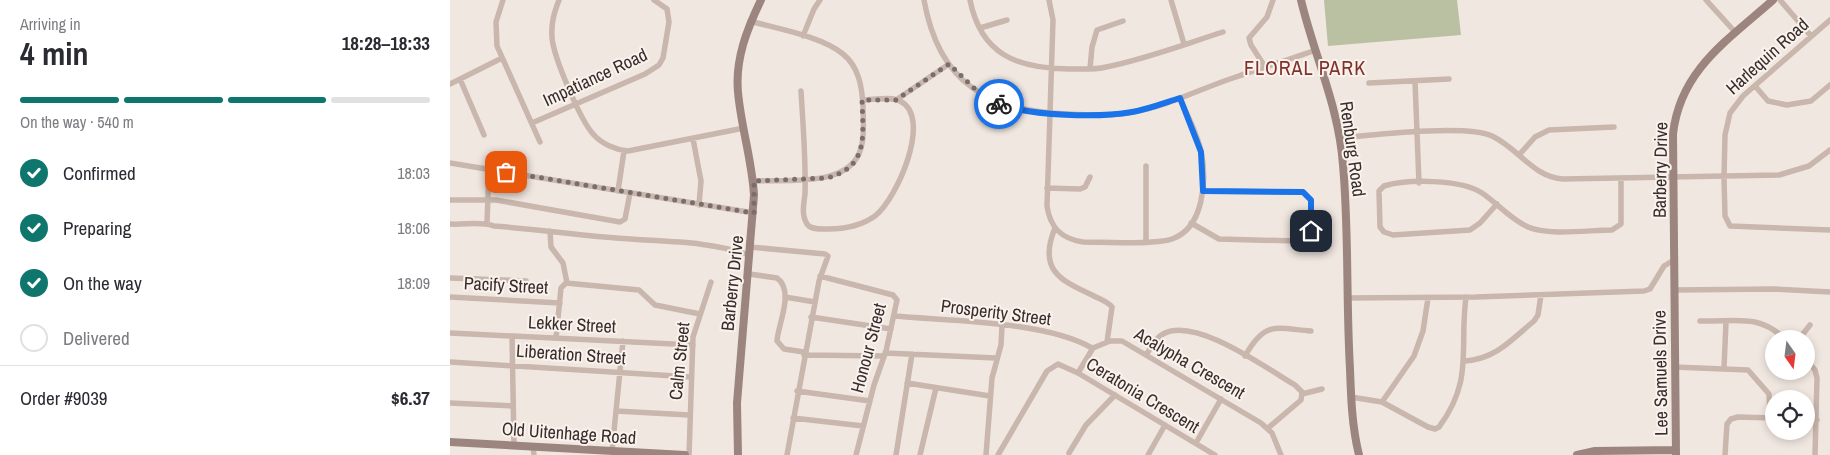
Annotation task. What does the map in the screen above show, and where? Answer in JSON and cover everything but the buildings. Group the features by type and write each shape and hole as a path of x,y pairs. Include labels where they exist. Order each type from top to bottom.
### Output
{"street":[{"path":"504,0 496,22 495,32 502,58 540,142"},
{"path":"560,0 553,14 552,40 555,55 593,134 611,147 624,151 744,128"},
{"name":"Impatiance Road","path":"532,123 645,74 659,65 664,52 669,14 664,6 654,0"},
{"name":"Barberry Drive","path":"738,455 737,403 754,213 754,181 738,91 738,71 743,42 750,21 761,0"},
{"path":"804,36 814,9 820,0"},
{"path":"924,0 932,35 949,64 960,78 994,101 1031,112 1118,114 1148,109 1316,50"},
{"path":"970,0 973,15 980,28 1002,55 1020,63 1052,68 1090,69 1117,64 1223,32"},
{"path":"1171,0 1184,44"},
{"path":"1265,67 1250,45 1249,38 1267,17 1273,0"},
{"name":"Renburg Road","path":"1301,0 1340,138 1346,212 1351,397 1359,455"},
{"path":"1706,0 1736,33"},
{"name":"Barberry Drive","path":"1674,290 1674,125 1684,92 1700,66 1773,0"},
{"path":"1780,0 1812,36"},
{"path":"1052,1 1048,214 1055,228 1066,238 1074,241 1172,240 1183,233 1200,204 1203,191 1201,152 1180,98"},
{"path":"980,28 1007,20"},
{"path":"1090,69 1093,40 1097,30 1123,20"},
{"name":"Harlequin Road","path":"1830,20 1735,104 1727,122 1724,135 1725,216 1730,226 1830,230"},
{"path":"750,21 804,36 831,47 848,58 860,79 863,138 857,158 846,171 837,175 754,181"},
{"path":"450,84 502,58"},
{"path":"896,100 949,64"},
{"path":"460,79 484,135"},
{"path":"1369,83 1449,79"},
{"path":"1414,81 1419,183"},
{"path":"1755,86 1768,101 1786,105 1811,101 1830,85"},
{"path":"801,91 805,178 804,218 811,228 840,229 851,227 876,214 889,201 900,183 907,165 911,145 910,112 906,106 896,100 862,100"},
{"path":"1519,155 1535,137 1549,130 1614,127"},
{"path":"1340,138 1417,132 1488,134 1519,155 1536,170 1556,179 1724,178 1779,175 1809,166 1830,150"},
{"path":"693,139 701,181 699,204"},
{"path":"618,191 624,151"},
{"path":"450,163 754,213"},
{"path":"1146,166 1146,241"},
{"path":"487,223 489,169"},
{"path":"1047,188 1080,189 1085,187 1090,177"},
{"path":"1497,204 1480,223 1470,230 1393,234 1384,232 1380,227 1379,191 1387,185 1419,183 1468,186 1497,204 1519,222 1534,229 1612,230 1621,224 1621,179"},
{"path":"1190,223 1212,237 1225,240 1296,241 1305,239 1311,231 1311,200 1303,192 1203,191"},
{"path":"450,200 488,199 620,222 625,219 630,193"},
{"path":"450,224 469,225 487,223 494,226 614,238 684,242 735,250 826,254 827,260 820,276 814,302 787,455"},
{"path":"1055,228 1051,238 1049,257 1052,267 1064,282 1106,301 1112,307 1107,342"},
{"path":"550,231 551,247 563,263 567,283"},
{"path":"1347,298 1428,298 1644,291 1650,289 1664,266 1674,260"},
{"path":"749,274 778,278 783,284 785,297 778,341 784,349 804,354 912,354 996,358"},
{"name":"Honour Street","path":"820,276 893,295 897,300 895,316 856,455"},
{"path":"450,278 526,281"},
{"name":"Calm Street","path":"689,455 693,345 700,314 711,282"},
{"path":"556,338 562,287 567,283 639,290 655,305 700,314"},
{"path":"1674,290 1775,289 1830,292"},
{"name":"Lee Samuels Drive","path":"1674,290 1676,453"},
{"path":"1464,361 1478,360 1494,354 1534,322 1538,315 1541,295"},
{"path":"785,297 814,302"},
{"path":"1351,397 1382,402 1428,427 1437,428 1460,390 1464,361 1466,297"},
{"name":"Pacify Street","path":"450,298 560,303"},
{"path":"1382,402 1414,356 1424,331 1428,298"},
{"name":"Prosperity Street","path":"895,316 1042,331 1074,340 1092,348"},
{"path":"812,317 891,329"},
{"path":"1700,321 1752,320 1765,323 1776,330"},
{"path":"1724,368 1726,322"},
{"path":"1806,330 1810,325"},
{"path":"986,455 990,396 996,358 1001,345 1002,326"},
{"path":"1245,356 1256,336 1265,331 1284,329 1311,331"},
{"path":"1146,355 1162,334 1182,331 1208,335 1295,385 1302,394"},
{"name":"Lekker Street","path":"450,333 693,345"},
{"path":"512,336 514,445"},
{"path":"612,451 623,341"},
{"name":"Acalypha Crescent","path":"1092,348 1107,342 1122,341 1268,428"},
{"path":"1078,373 1092,348"},
{"path":"896,455 912,354"},
{"name":"Liberation Street","path":"450,362 691,377"},
{"name":"Ceratonia Crescent","path":"998,455 1048,371 1054,365 1064,365 1215,455"},
{"path":"1674,368 1745,369 1754,374 1766,390"},
{"path":"1815,372 1817,420 1815,455"},
{"path":"908,383 990,396"},
{"path":"920,455 936,388"},
{"path":"1281,455 1268,428 1297,404 1302,394 1322,389"},
{"path":"797,391 870,401"},
{"path":"1069,453 1086,425 1115,395"},
{"path":"1196,443 1221,399"},
{"path":"450,403 513,406"},
{"name":"Calm Street","path":"616,411 689,415"},
{"path":"1725,455 1727,424 1731,419 1738,417 1765,418"},
{"path":"793,418 863,426"},
{"path":"1148,455 1165,425"},
{"name":"Old Uitenhage Road","path":"450,442 685,455"},
{"path":"533,446 534,455"},
{"path":"1577,455 1595,451 1676,453"}],"green space":[{"path":"1324,0 1457,0 1461,35 1328,46"}],"way so far":[{"path":"506,172 754,213 754,181 827,178 846,171 852,166 861,148 863,138 862,100 896,100 920,86 949,64 960,78 978,92 999,104"}],"district":[{"name":"FLORAL PARK","path":"1305,67"}],"route":[{"path":"999,104 1031,112 1118,114 1148,109 1180,98 1198,139 1202,162 1203,191 1303,192 1311,200 1311,231"}]}
